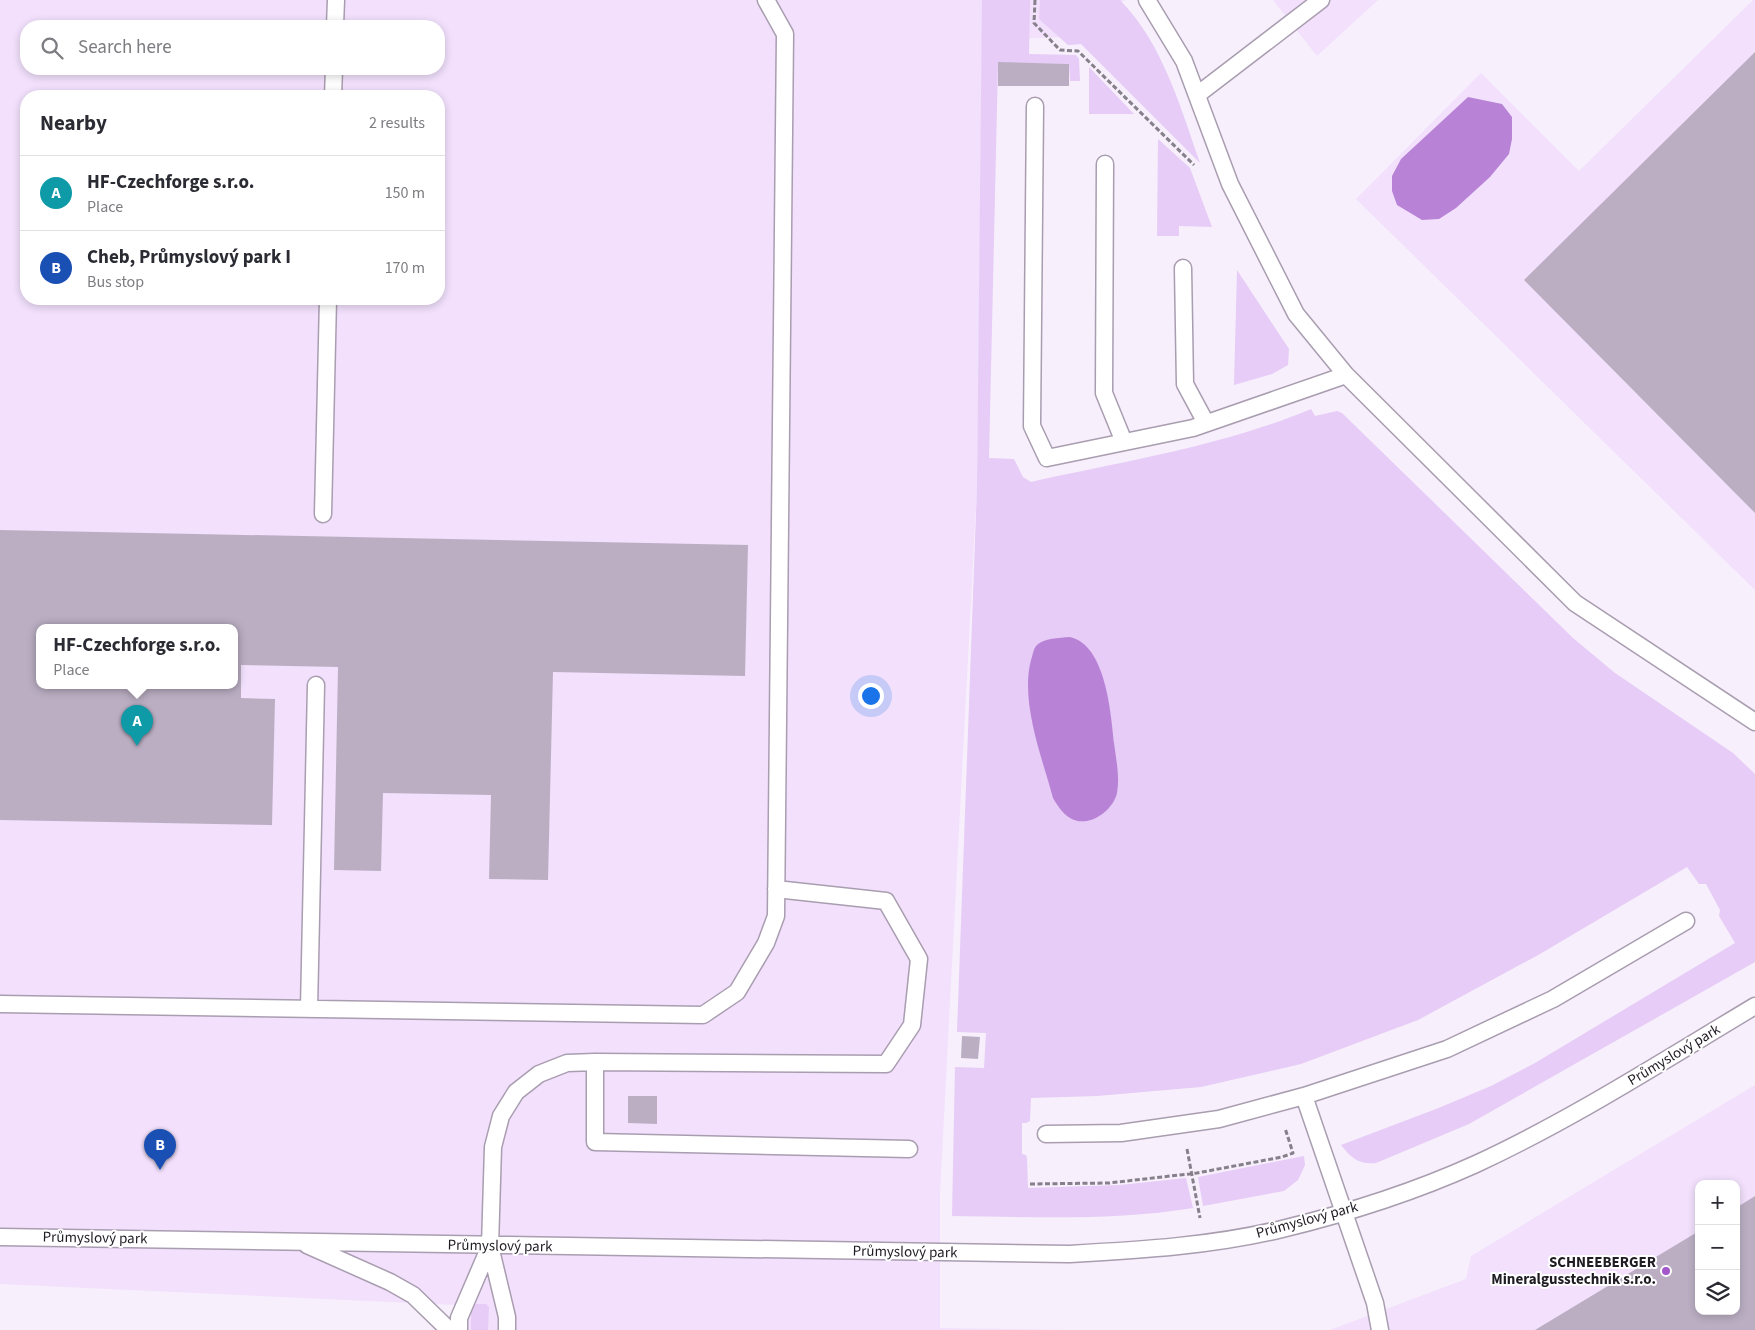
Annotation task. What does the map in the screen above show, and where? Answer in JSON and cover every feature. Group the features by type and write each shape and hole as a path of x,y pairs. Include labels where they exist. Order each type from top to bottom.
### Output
{"lane":[{"path":"335,20 336,0"},
{"path":"0,1004 704,1015 737,992 766,943 776,916 785,34 766,0"},
{"path":"1147,0 1184,61 1230,184 1296,314 1346,375 1575,603 1749,718 1755,731"},
{"path":"1197,95 1321,0"},
{"path":"333,90 334,75"},
{"path":"1035,106 1032,426 1047,458 1193,428 1346,375"},
{"path":"1105,164 1104,393 1124,442"},
{"path":"1182,268 1185,384 1206,423"},
{"path":"323,514 328,305"},
{"path":"309,1009 316,685"},
{"path":"507,1330 507,1317 490,1246 493,1147 501,1116 516,1092 539,1074 567,1063 595,1062 886,1064 912,1025 919,959 886,901 776,889"},
{"path":"1046,1134 1121,1133 1219,1119 1304,1096 1447,1049 1553,1000 1686,921"},
{"name":"Průmyslový park","path":"0,1237 1069,1254 1205,1243 1282,1229 1343,1212 1408,1192 1475,1164 1542,1132 1755,1006"},
{"path":"595,1062 595,1142 909,1149"},
{"path":"1304,1096 1376,1303 1380,1330"},
{"path":"300,1242 390,1282 413,1296 449,1330"},
{"path":"459,1330 459,1318 490,1246"}],"path":[{"path":"1035,0 1034,23 1060,50 1078,51 1196,166 1200,176 1224,168"},
{"path":"1030,1184 1109,1183 1192,1174 1282,1157 1293,1153 1277,1103"},
{"path":"1187,1149 1205,1243"}],"shaded area":[{"path":"0,0 1125,0 1068,37 982,40 977,486 940,1193 940,1328 1070,1330 455,1330 455,1305 0,1284"},
{"path":"982,0 1030,0 1029,54 1076,55 1079,59 1080,81 1070,81 1069,64 998,63 989,458 1014,459 1023,477 1031,482 1209,443 1278,422 1311,409 1315,416 1337,411 1342,413 1573,638 1615,673 1733,753 1755,774 1755,962 1469,1124 1376,1163 1365,1163 1356,1160 1341,1145 1491,1086 1535,1063 1735,943 1719,916 1720,910 1706,884 1699,884 1687,867 1540,954 1418,1020 1301,1064 1201,1087 1097,1096 1031,1098 1030,1121 1022,1123 1022,1154 1026,1155 1027,1158 1028,1188 1120,1185 1186,1178 1193,1208 1103,1217 952,1216 955,1067 984,1068 986,1033 957,1032 977,486"},
{"path":"1040,0 1120,0 1135,17 1159,56 1169,77 1200,163 1081,44 1068,45 1039,19"},
{"path":"1273,0 1378,0 1317,56"},
{"path":"1755,0 1755,590 1356,199 1481,73 1579,171"},
{"path":"1089,67 1134,114 1089,114"},
{"path":"1468,97 1502,104 1512,117 1512,139 1509,154 1490,177 1456,208 1439,219 1422,220 1397,205 1392,191 1392,176 1401,159"},
{"path":"1158,139 1190,168 1212,227 1179,226 1179,236 1157,236"},
{"path":"1237,270 1289,349 1288,365 1272,374 1234,385"},
{"path":"1070,637 1082,643 1092,653 1099,666 1111,715 1118,774 1115,800 1105,812 1092,820 1084,821 1077,821 1067,816 1053,798 1038,747 1028,694 1028,676 1036,647 1048,640"},
{"path":"1755,1085 1755,1330 1330,1330 1466,1279 1471,1256"},
{"path":"1304,1156 1305,1165 1298,1180 1284,1191 1203,1206 1198,1177"},
{"path":"474,1304 486,1304 489,1307 488,1330 471,1330 471,1308"}],"building":[{"path":"1755,52 1755,513 1524,280"},
{"path":"998,62 1069,64 1069,86 998,86"},
{"path":"0,530 748,545 745,676 553,672 548,880 489,879 491,795 383,793 381,871 334,870 338,667 241,665 241,698 275,699 272,825 0,820"},
{"path":"962,1036 980,1037 978,1059 961,1058"},
{"path":"628,1096 657,1096 657,1124 628,1123"},
{"name":"SCHNEEBERGER Mineralgusstechnik s.r.o.","path":"1755,1196 1755,1330 1535,1330 1695,1233 1695,1315 1740,1315 1740,1205"}],"place":[{"name":"HF-Czechforge s.r.o.","path":"137,746"},
{"name":"Cheb, Průmyslový park I","path":"160,1170"},
{"name":"SCHNEEBERGER Mineralgusstechnik s.r.o.","path":"1666,1271"}]}
